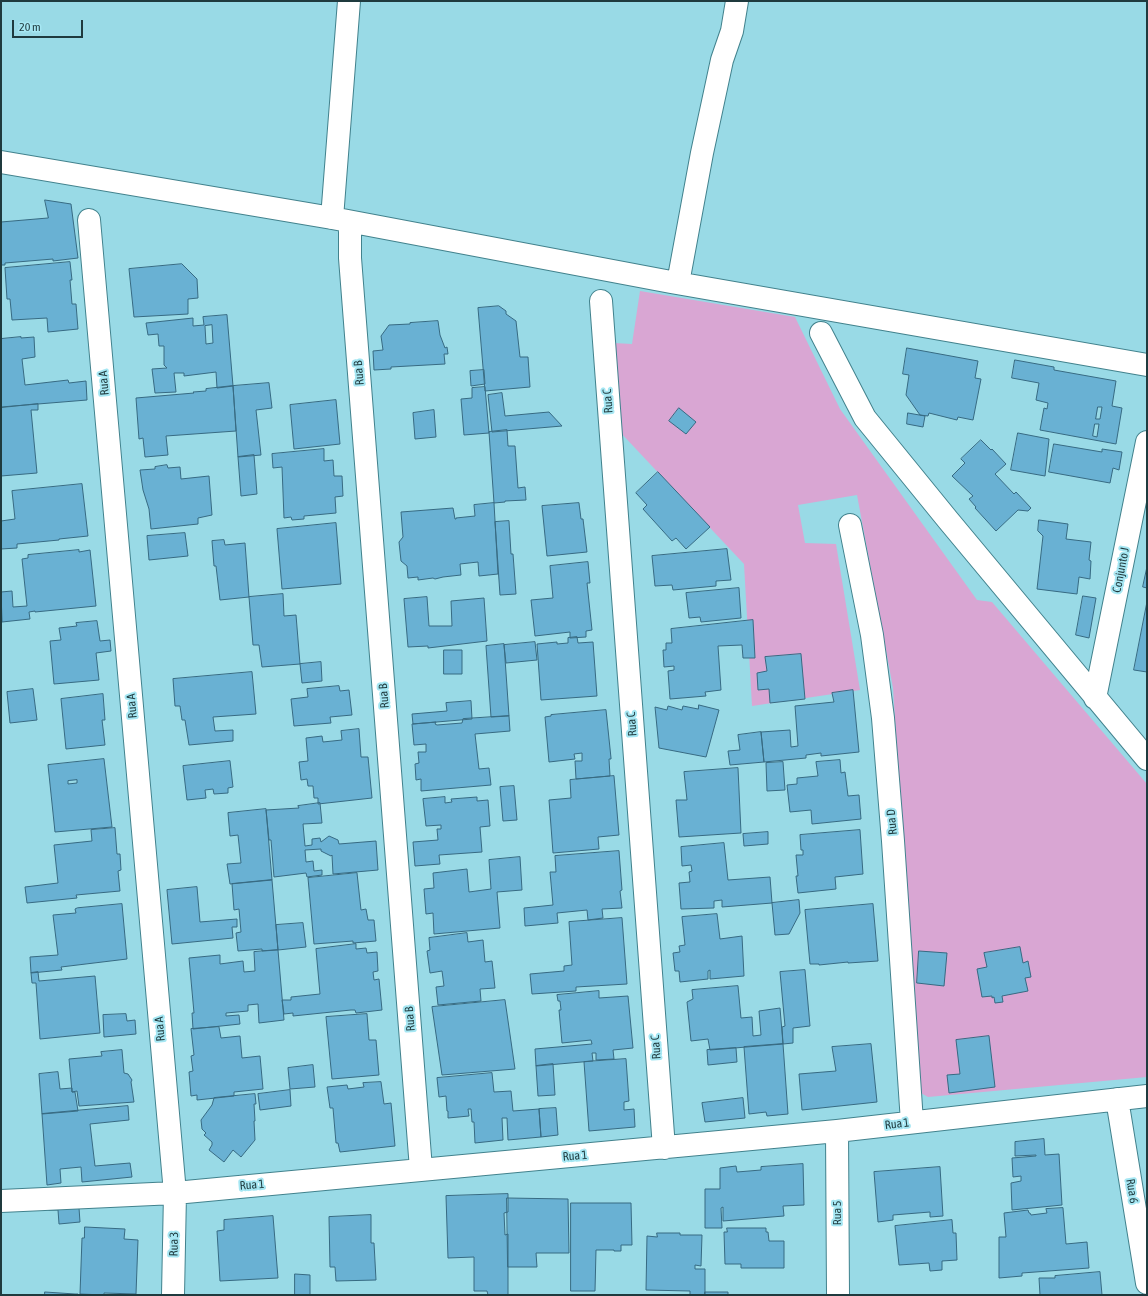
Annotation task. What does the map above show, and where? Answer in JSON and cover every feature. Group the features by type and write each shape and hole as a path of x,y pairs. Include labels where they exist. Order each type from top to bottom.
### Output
{"street":[{"name":"Rua B","path":"349,1 341,220 350,258 421,1169"},
{"path":"678,283 702,153 722,60 732,31 737,1"},
{"path":"1,162 341,220 678,283 1147,365"},
{"name":"Rua A","path":"89,220 175,1193"},
{"name":"Rua C","path":"601,301 664,1148"},
{"path":"821,333 865,418 1147,759"},
{"name":"Conjunto J","path":"1095,698 1147,442"},
{"name":"Rua D","path":"850,525 872,635 883,718 912,1122"},
{"name":"Rua 1","path":"1,1201 175,1193 837,1131 1147,1096"},
{"name":"Rua 6","path":"1117,1099 1147,1283"},
{"name":"Rua 5","path":"837,1131 838,1295"},
{"name":"Rua 3","path":"173,1295 175,1193"}],"shaded area":[{"path":"640,291 795,317 840,409 977,600 992,602 1147,784 1147,1077 928,1097 919,1092 893,688 857,495 798,505 805,543 836,544 860,690 752,706 744,564 620,432 614,343 632,344"}],"building":[{"path":"45,200 71,204 78,258 53,261 53,259 5,263 5,265 1,265 1,222 48,218"},
{"path":"70,262 72,304 76,304 78,329 48,332 47,318 12,320 10,299 7,299 5,268"},
{"path":"182,264 197,279 198,298 188,299 188,314 134,317 129,269"},
{"path":"499,306 506,311 506,314 516,321 520,357 528,357 530,387 485,391 478,308"},
{"path":"227,315 233,386 217,388 216,372 184,376 184,373 174,373 176,392 155,393 152,369 167,368 164,365 164,346 159,346 158,334 148,335 146,323 193,318 193,326 204,325 203,317","holes":["212,325 213,343 206,344 205,326"]},
{"path":"438,321 440,335 445,348 447,347 448,354 444,354 445,364 391,367 391,369 374,370 373,351 383,350 381,336 389,325"},
{"path":"34,337 35,357 22,359 25,385 68,380 69,383 86,381 87,400 1,407 1,339"},
{"path":"907,348 978,361 975,378 981,379 973,420 958,417 957,420 929,413 928,416 920,415 906,395 909,375 903,374"},
{"path":"1015,360 1054,367 1054,370 1116,381 1112,406 1122,408 1116,444 1040,430 1044,408 1047,409 1048,403 1036,400 1039,383 1012,378","holes":["1098,407 1102,407 1100,419 1096,419","1095,424 1099,424 1097,437 1093,436"]},
{"path":"484,370 485,384 471,386 470,371"},
{"path":"269,383 272,408 256,410 261,455 238,457 233,386"},
{"path":"233,386 236,431 166,436 168,455 145,457 143,438 139,439 136,398 194,393 193,392 206,391 206,389"},
{"path":"485,387 489,433 464,435 461,399 472,398 472,388"},
{"path":"502,393 505,416 549,412 562,426 492,432 488,395"},
{"path":"336,400 340,444 294,449 290,405"},
{"path":"38,404 38,410 31,410 37,473 1,476 1,408"},
{"path":"679,408 696,422 686,434 669,421"},
{"path":"434,410 436,437 415,439 413,413"},
{"path":"908,413 925,416 923,427 907,424"},
{"path":"507,430 508,446 515,446 518,488 525,487 526,500 494,503 489,432"},
{"path":"1018,433 1049,439 1045,476 1011,470"},
{"path":"981,440 1006,464 995,474 1014,494 1016,492 1031,508 1028,511 1018,510 996,531 975,508 976,507 969,499 973,496 952,476 965,463 961,459"},
{"path":"1054,444 1102,452 1102,449 1122,452 1119,470 1113,468 1110,483 1049,472"},
{"path":"324,449 324,461 333,460 334,476 342,476 343,496 335,497 336,513 304,516 304,519 292,520 291,517 284,518 282,467 273,468 272,454"},
{"path":"254,455 257,494 241,496 238,457"},
{"path":"167,465 168,468 180,467 181,479 209,476 212,515 198,518 198,524 151,529 149,509 143,490 140,470 155,469 155,467"},
{"path":"658,472 710,527 686,549 676,538 672,541 643,509 647,505 636,493"},
{"path":"82,484 88,536 17,544 17,548 1,549 1,521 15,519 12,491"},
{"path":"494,503 498,574 479,576 478,562 460,564 461,575 418,580 418,577 408,578 407,566 401,561 399,542 403,537 401,512 453,508 456,519 475,516 474,505"},
{"path":"579,503 581,519 583,519 587,552 547,556 542,506"},
{"path":"1039,520 1068,524 1066,539 1091,542 1089,560 1091,561 1090,579 1079,577 1077,594 1037,589 1043,536 1038,531"},
{"path":"509,521 516,594 500,595 495,522"},
{"path":"336,523 341,584 282,589 277,529"},
{"path":"185,533 188,556 149,560 147,536"},
{"path":"224,540 225,545 245,543 249,597 220,600 216,566 214,566 212,541"},
{"path":"727,549 731,580 716,581 716,586 673,590 672,585 655,586 652,556"},
{"path":"79,550 79,552 90,550 96,606 29,612 30,619 2,622 1,592 12,591 13,607 27,606 22,559 28,558 28,555"},
{"path":"588,562 590,583 587,583 592,630 586,631 586,637 570,638 570,632 535,636 531,600 553,598 550,566"},
{"path":"1147,567 1147,588 1143,587"},
{"path":"739,588 741,618 701,622 700,617 689,618 686,593"},
{"path":"283,594 284,616 296,615 300,664 262,667 259,645 253,645 249,597"},
{"path":"1083,596 1096,598 1089,638 1076,635"},
{"path":"427,597 429,626 452,626 451,601 484,598 487,641 428,648 428,646 408,647 404,599"},
{"path":"1147,602 1147,672 1134,670"},
{"path":"753,620 755,658 743,658 742,645 718,646 721,690 705,692 706,696 670,699 668,671 674,670 674,666 664,667 663,650 666,650 666,643 672,643 671,629"},
{"path":"97,621 100,641 110,640 111,651 96,653 99,680 54,684 50,641 61,640 59,628 77,626 76,623"},
{"path":"577,637 578,643 593,642 597,696 541,700 537,644 557,642 557,644 568,643 568,638"},
{"path":"535,642 537,660 506,663 504,645"},
{"path":"504,644 509,716 491,717 486,646"},
{"path":"444,650 462,650 462,674 444,674"},
{"path":"801,654 805,699 770,703 769,689 758,690 757,673 767,671 765,657"},
{"path":"321,662 322,681 302,683 300,664"},
{"path":"252,672 256,714 213,717 215,731 233,730 233,741 189,745 185,720 182,720 180,706 175,706 173,679"},
{"path":"339,686 340,691 349,690 352,715 330,717 331,723 294,726 291,699 308,697 307,689"},
{"path":"33,689 37,720 10,723 7,692"},
{"path":"853,690 859,752 821,756 821,753 806,755 806,758 764,762 761,732 790,730 791,747 798,746 795,706 834,702 832,693"},
{"path":"103,694 105,720 102,720 105,745 66,749 61,699"},
{"path":"471,701 472,719 413,724 412,714 447,711 446,703"},
{"path":"699,705 719,710 706,757 659,748 655,707 667,710 668,706 682,710 683,706 698,709"},
{"path":"606,710 611,758 609,759 610,776 576,779 575,761 582,761 582,753 574,754 575,759 549,762 545,717 551,715"},
{"path":"509,716 510,731 475,734 479,769 489,768 491,785 421,791 421,779 416,780 415,764 419,763 418,752 426,752 426,744 414,745 412,724 436,722 435,724 437,725 462,723 463,719"},
{"path":"359,729 361,757 368,757 372,798 318,804 318,798 314,798 313,786 308,786 307,779 301,780 299,762 308,761 306,738 322,736 323,742 342,740 341,731"},
{"path":"761,732 764,762 730,765 728,751 740,750 738,735"},
{"path":"104,759 112,827 55,832 48,765","holes":["77,780 77,783 68,784 68,781"]},
{"path":"840,760 841,773 845,772 848,796 859,795 861,819 812,824 811,810 790,812 787,785 797,784 797,778 818,776 816,762"},
{"path":"230,761 233,787 228,788 228,793 214,794 213,789 205,790 206,798 187,800 183,766"},
{"path":"783,762 785,790 767,791 766,763"},
{"path":"738,768 741,833 679,837 676,800 687,800 684,772"},
{"path":"614,776 619,835 598,837 599,849 553,853 549,800 571,798 570,780"},
{"path":"514,786 517,820 503,821 500,787"},
{"path":"445,797 445,803 452,802 451,799 477,797 477,801 488,800 490,826 480,827 482,852 439,855 440,864 415,866 413,842 438,840 437,829 441,829 441,825 426,826 423,799"},
{"path":"320,803 322,823 303,824 305,846 312,845 312,839 320,838 321,842 329,836 338,840 339,844 376,841 378,870 333,874 332,855 331,856 321,851 321,849 305,850 306,862 313,861 314,871 322,870 322,875 307,877 306,873 274,877 271,840 269,840 266,810 299,808 298,806"},
{"path":"266,809 272,880 230,884 227,864 241,863 238,835 230,836 228,813"},
{"path":"115,828 117,854 120,854 121,870 118,871 120,891 76,895 77,898 27,903 25,887 58,883 54,845 92,841 91,830"},
{"path":"860,830 863,874 835,877 836,889 798,893 796,855 803,855 803,850 801,850 800,835"},
{"path":"768,832 768,844 744,846 743,834"},
{"path":"724,843 728,880 770,877 772,903 722,907 722,900 714,901 714,908 681,909 679,883 690,882 689,872 692,871 691,865 682,866 681,847"},
{"path":"619,851 622,908 602,909 603,918 588,920 587,910 557,913 558,923 525,926 524,908 553,905 550,872 556,872 555,856"},
{"path":"520,857 522,890 497,892 500,928 434,934 433,913 426,914 424,889 434,888 433,873 467,869 469,892 491,889 489,860"},
{"path":"357,873 361,910 366,909 368,920 374,920 376,941 314,944 308,878"},
{"path":"272,880 278,950 262,951 262,949 238,951 236,933 241,932 239,909 234,910 232,884"},
{"path":"197,887 200,922 237,919 237,927 232,927 233,938 172,944 167,890"},
{"path":"799,900 800,913 789,934 775,935 772,903"},
{"path":"122,904 127,959 61,967 62,970 31,973 30,957 58,955 53,915 76,913 75,909 77,908"},
{"path":"873,904 878,961 819,965 810,964 805,910"},
{"path":"717,914 720,939 742,936 744,976 710,979 710,970 708,971 708,979 680,982 679,971 675,971 673,953 680,952 679,946 685,945 682,917"},
{"path":"622,918 627,984 576,987 576,991 532,994 530,974 564,971 564,966 572,965 569,922"},
{"path":"303,923 306,947 278,950 276,925"},
{"path":"467,933 468,942 483,940 485,962 492,961 495,988 480,989 481,1001 438,1005 436,987 444,986 442,971 430,973 427,951 430,950 429,938"},
{"path":"356,944 356,949 366,948 367,953 377,952 378,971 373,972 374,980 379,979 382,1010 356,1013 355,1010 351,1010 293,1016 293,1013 284,1014 282,1000 291,1000 291,997 320,994 316,949"},
{"path":"1020,947 1023,963 1028,961 1031,977 1025,978 1028,991 1002,996 1003,1002 995,1003 994,997 992,998 992,996 982,997 977,969 987,967 984,953"},
{"path":"278,950 284,1020 259,1023 258,1004 248,1005 248,1011 226,1013 226,1016 239,1015 240,1024 193,1029 192,1013 194,1013 189,958 220,955 220,964 243,961 244,972 255,971 254,952"},
{"path":"919,951 947,953 944,986 917,983"},
{"path":"805,970 810,1026 793,1028 793,1043 783,1044 782,1027 785,1026 780,972"},
{"path":"38,972 39,981 95,976 100,1033 40,1039 36,983 32,983 31,973"},
{"path":"738,986 741,1018 752,1017 753,1036 761,1035 759,1011 780,1008 783,1044 710,1050 708,1039 691,1041 687,1002 693,999 692,990"},
{"path":"599,991 599,998 628,996 633,1048 613,1050 614,1059 596,1060 596,1053 592,1053 593,1061 536,1066 535,1049 592,1044 591,1040 562,1043 559,1010 561,1010 560,1001 558,1001 557,995"},
{"path":"505,1000 515,1069 442,1075 432,1007"},
{"path":"126,1014 127,1021 135,1020 136,1034 104,1037 103,1015"},
{"path":"367,1014 369,1040 376,1040 379,1075 332,1079 326,1017"},
{"path":"219,1027 221,1038 240,1036 242,1058 260,1056 263,1089 234,1092 234,1096 197,1100 197,1095 191,1096 189,1072 193,1071 191,1056 194,1055 191,1029"},
{"path":"989,1036 995,1087 949,1093 947,1075 960,1074 956,1040"},
{"path":"783,1044 788,1114 767,1116 766,1112 749,1114 744,1047"},
{"path":"871,1044 877,1102 802,1110 799,1074 836,1071 832,1047"},
{"path":"736,1048 737,1062 708,1065 707,1050"},
{"path":"122,1050 124,1073 128,1074 132,1080 134,1102 79,1106 77,1091 72,1092 69,1059 102,1056 101,1052"},
{"path":"626,1059 629,1101 624,1102 624,1110 634,1109 635,1127 589,1131 584,1062"},
{"path":"553,1064 555,1095 538,1096 536,1066"},
{"path":"313,1065 315,1087 290,1089 288,1068"},
{"path":"58,1072 60,1089 72,1088 72,1092 75,1092 78,1111 42,1114 39,1074"},
{"path":"492,1073 494,1092 511,1091 513,1111 539,1109 541,1137 508,1140 507,1118 502,1118 503,1140 475,1143 474,1122 472,1122 471,1109 468,1109 469,1116 448,1118 446,1096 439,1097 437,1078"},
{"path":"381,1082 384,1104 391,1103 395,1146 340,1152 338,1143 336,1143 333,1108 330,1108 327,1087 347,1085 348,1089 364,1087 363,1083"},
{"path":"290,1090 291,1106 260,1110 258,1094"},
{"path":"255,1094 255,1140 241,1157 233,1150 224,1162 209,1150 212,1142 204,1135 206,1133 202,1129 201,1120 212,1105 214,1098"},
{"path":"743,1098 745,1118 705,1122 702,1103"},
{"path":"128,1106 129,1120 90,1124 95,1166 130,1163 132,1177 82,1182 81,1167 60,1169 61,1183 47,1185 42,1114"},
{"path":"556,1108 558,1135 541,1137 539,1109"},
{"path":"1044,1139 1045,1155 1059,1154 1062,1205 1012,1210 1011,1183 1021,1181 1021,1176 1013,1177 1012,1158 1036,1156 1015,1156 1015,1142"},
{"path":"803,1164 804,1205 783,1206 784,1216 723,1221 723,1207 721,1208 722,1228 705,1228 705,1189 720,1189 720,1168 736,1166 737,1172 761,1170 761,1167"},
{"path":"940,1167 943,1216 930,1217 930,1212 893,1215 893,1220 878,1222 874,1172"},
{"path":"508,1194 508,1212 504,1213 505,1235 508,1234 508,1295 488,1295 487,1291 474,1291 474,1257 448,1258 446,1196"},
{"path":"507,1198 568,1199 569,1253 536,1253 537,1267 508,1267"},
{"path":"49,1200 79,1208 80,1222 59,1224 58,1210 49,1210"},
{"path":"571,1203 631,1203 632,1245 621,1245 621,1251 596,1250 595,1291 571,1291"},
{"path":"1063,1208 1066,1244 1087,1242 1089,1268 1022,1273 1022,1276 999,1278 999,1237 1006,1237 1004,1213 1028,1210 1031,1215 1047,1213 1046,1209"},
{"path":"371,1215 371,1243 374,1243 376,1280 336,1281 335,1267 330,1267 329,1217"},
{"path":"273,1216 278,1278 220,1281 217,1231 224,1230 224,1220"},
{"path":"952,1220 953,1233 956,1233 957,1260 942,1261 942,1270 930,1271 929,1263 899,1265 895,1226"},
{"path":"85,1227 125,1229 124,1239 138,1240 136,1294 80,1294 82,1238 84,1238"},
{"path":"727,1228 766,1228 769,1241 784,1241 784,1268 741,1268 741,1264 725,1264 724,1232 727,1232"},
{"path":"657,1233 702,1235 701,1266 695,1265 695,1269 705,1269 705,1295 690,1295 690,1291 646,1290 647,1236 657,1237"},
{"path":"1100,1272 1102,1295 1040,1295 1039,1278 1055,1278 1055,1276"},
{"path":"295,1274 310,1275 310,1295 295,1295"},
{"path":"45,1292 78,1294 78,1295 45,1295"},
{"path":"705,1292 728,1292 728,1295 705,1295"}]}
